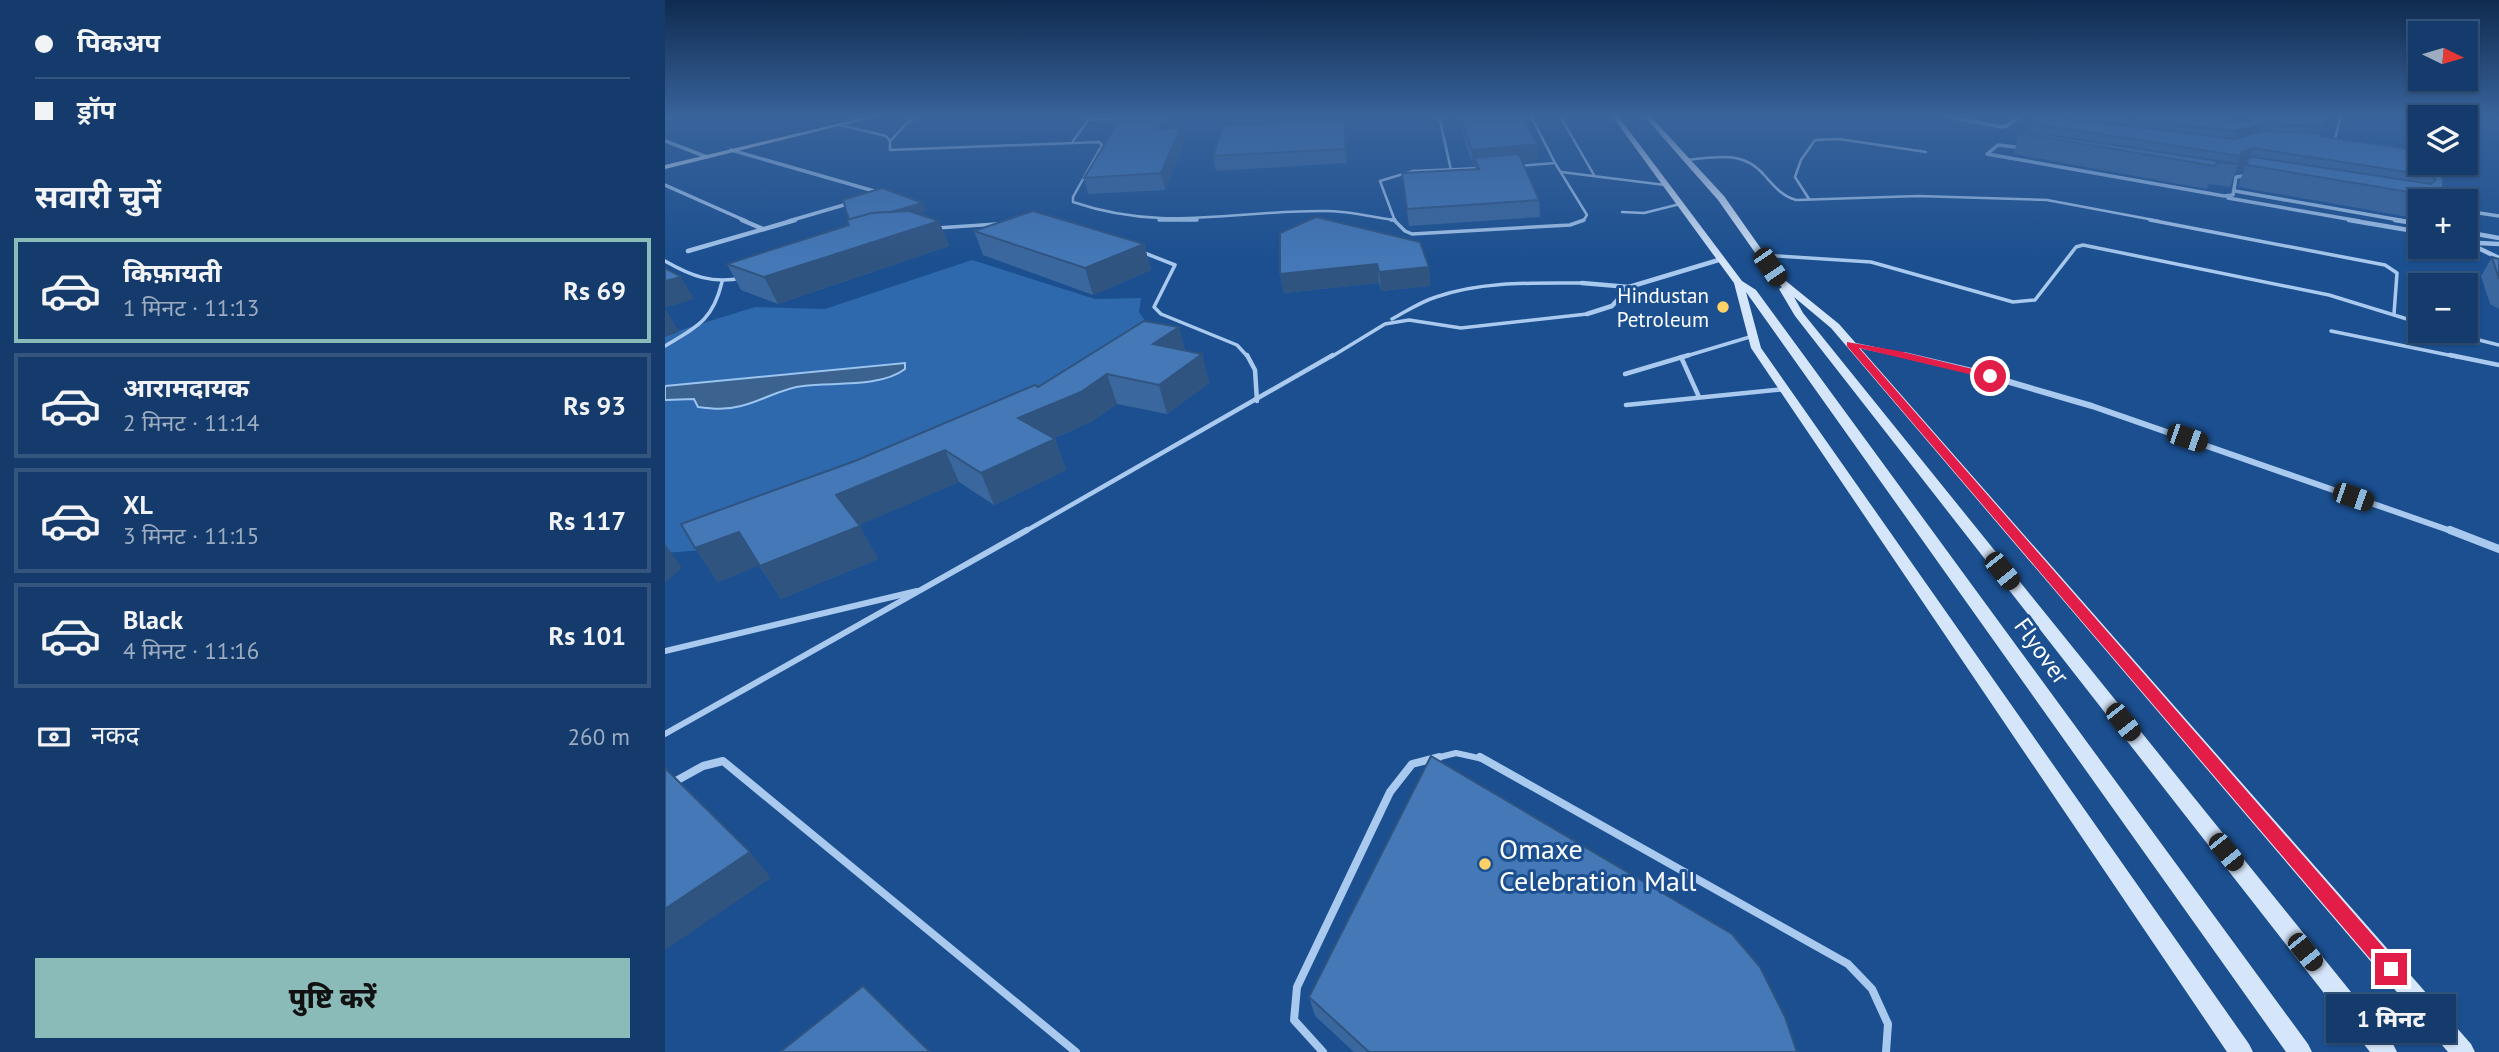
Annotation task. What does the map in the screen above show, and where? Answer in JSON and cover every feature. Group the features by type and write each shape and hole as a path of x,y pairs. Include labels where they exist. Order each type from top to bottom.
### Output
{"main road":[{"path":"1651,165 1739,283 1756,348 2241,1052"},
{"path":"1692,165 1721,198 1778,279 1835,326 2463,1052"},
{"name":"Flyover","path":"1778,279 1799,314 1830,354 2385,1052"},
{"name":"Flyover","path":"1739,283 1753,292 2301,1052"}],"street":[{"path":"784,165 881,193 870,197"},
{"path":"2050,165 2408,230"},
{"path":"2224,196 2232,195 2235,191 2236,177 2251,175"},
{"path":"665,185 763,229"},
{"path":"2235,191 2408,222"},
{"path":"688,251 857,201"},
{"path":"2478,213 2499,216"},
{"path":"2478,234 2499,238"},
{"path":"2499,244 2475,244 2475,248 2499,258"},
{"path":"1582,283 1629,287 1722,259"},
{"path":"1587,314 1609,310 1622,301 1629,287"},
{"path":"1850,344 1899,353 2008,381 2187,438 2431,522 2476,543 2499,549"}],"lane":[{"path":"1091,165 1073,197 1073,202 1087,208 1147,220 1328,211 1395,220"},
{"path":"1450,165 1451,170"},
{"path":"1516,166 1528,165"},
{"path":"1490,167 1384,178 1380,181 1395,220 1404,232 1422,234 1582,222 1587,215 1556,165"},
{"path":"1588,165 1594,175"},
{"path":"1753,165 1785,197 1809,199 1917,196 2047,200 2373,262 2397,273 2394,314"},
{"path":"1799,165 1795,177 1809,199"},
{"path":"1561,172 1665,185"},
{"path":"1622,212 1644,213 1680,204"},
{"path":"934,228 1000,224"},
{"path":"1762,255 1871,262 2013,302 2027,302 2035,300 2076,247 2083,245 2329,295 2408,319"},
{"path":"1131,248 1175,265 1154,307 1161,314 1237,345 1245,352 1256,365 1257,401"},
{"path":"665,261 701,280 722,282 747,276"},
{"path":"665,346 706,321 714,313 722,282"},
{"path":"665,734 1257,401 1421,302 1450,292 1536,283 1582,283"},
{"path":"1385,324 1409,320 1461,328 1587,314"},
{"path":"2331,331 2499,365"},
{"path":"1625,374 1753,336"},
{"path":"2478,340 2499,345"},
{"path":"1681,358 1699,397"},
{"path":"1626,405 1785,389"},
{"path":"665,652 923,590"},
{"path":"1322,1052 1294,1020 1297,987 1390,792 1412,764 1456,753 1479,757 1848,964 1872,989 1888,1024 1886,1052"},
{"path":"665,787 703,766 723,761 1076,1052"}],"shaded area":[{"path":"972,260 1095,299 1141,298 1139,312 1150,328 1166,333 703,550 665,553 665,335 755,307 825,309"},
{"path":"905,363 905,369 883,379 795,387 730,408 698,407 694,399 665,400 665,386"}],"building":[{"path":"1092,165 1165,165 1161,173 1084,178"},
{"path":"1478,165 1524,165 1539,200 1407,209 1402,173 1479,169"},
{"path":"2248,165 2306,165 2431,184 2436,180 2426,175 2442,175 2443,189 2408,189 2408,192"},
{"path":"2362,165 2408,165 2408,172"},
{"path":"882,188 923,203 849,220 843,200"},
{"path":"909,211 939,221 764,277 727,264 849,225 847,220 872,213"},
{"path":"1033,211 1144,244 1085,268 974,231"},
{"path":"1316,217 1420,242 1429,267 1379,272 1377,264 1280,274 1280,233"},
{"path":"2492,257 2499,259 2499,279"},
{"path":"665,268 681,277 665,281"},
{"path":"1144,321 1179,327 1153,344 1202,354 1159,385 1107,374 1081,392 1018,418 1055,439 981,473 945,450 836,495 860,526 760,566 739,532 695,548 681,524 855,461 1035,385 1038,387"},
{"name":"Omaxe Celebration Mall","path":"1431,756 1732,934 1760,967 1785,1017 1797,1052 1369,1052 1309,997"},
{"path":"665,768 750,852 665,909"},
{"path":"863,986 930,1052 780,1052"}],"place":[{"name":"Hindustan Petroleum","path":"1723,307"},
{"name":"Omaxe Celebration Mall","path":"1485,864"}],"route":[{"path":"1990,376 1899,353 1850,344 2391,969"}]}
